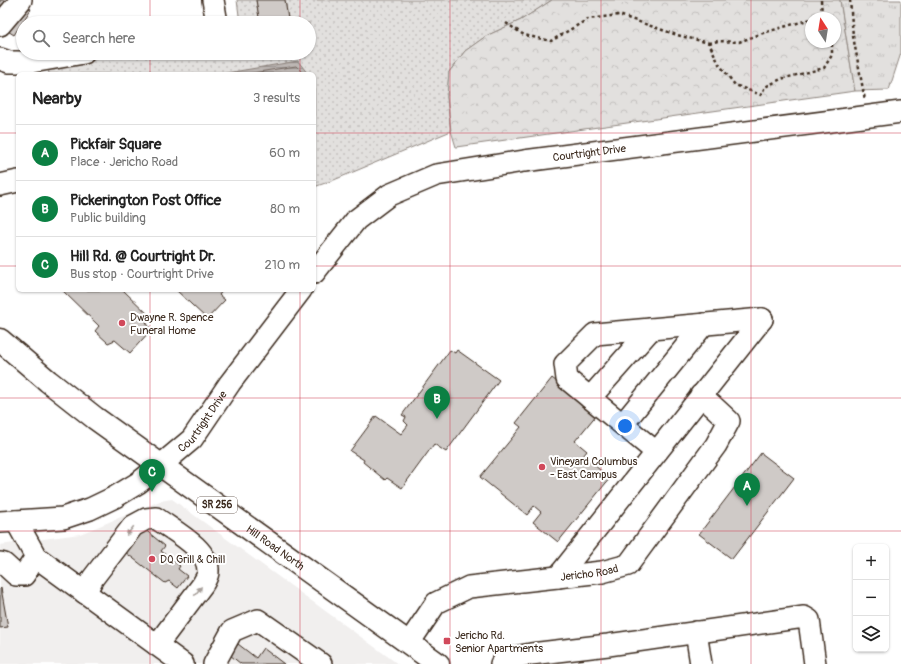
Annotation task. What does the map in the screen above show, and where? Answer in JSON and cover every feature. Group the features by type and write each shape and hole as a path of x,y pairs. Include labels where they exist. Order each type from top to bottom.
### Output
{"main road":[{"name":"Hill Road North","path":"0,340 48,381 95,418 438,664"}],"street":[{"path":"0,25 20,0"},
{"path":"214,0 216,16"},
{"path":"0,59 33,68 60,60"},
{"name":"Courtright Drive","path":"316,270 356,220 389,195 436,175 524,161 901,112"},
{"path":"0,185 16,181"},
{"name":"Courtright Drive","path":"8,522 63,518 90,509 121,493 161,465 192,439 230,383 299,292"},
{"path":"558,577 762,319 595,334 565,364 567,379 656,452"},
{"path":"623,424 704,324"},
{"path":"590,398 650,329"},
{"name":"Jericho Road","path":"409,643 436,603 469,587 602,572 628,565 716,445 729,421 701,395"},
{"path":"85,593 92,578 133,526 146,519 156,518 197,547 206,561 208,573 203,584 157,645"},
{"path":"8,522 36,557 183,664"},
{"path":"0,563 4,564 16,575 24,575 36,557"},
{"path":"500,664 509,658 531,654 578,656 696,632 804,617 809,620 815,664"},
{"path":"214,664 232,631 258,620 321,664"},
{"path":"696,632 701,664"}],"path":[{"path":"821,0 822,12"},
{"path":"850,0 853,36 864,91 866,117"},
{"path":"506,23 524,35 551,41 588,19 619,15 709,43 718,41 739,42 763,32 805,20"},
{"path":"709,43 719,64 735,85 761,95 765,87 782,79 824,68 832,55 832,48"}],"shaded area":[{"path":"172,499 398,664 0,664 0,545 80,534 160,501"}],"green space":[{"path":"237,0 256,0 259,16 239,16"},
{"path":"285,0 552,0 521,20 486,36 465,51 449,72 447,97 451,131 316,186 316,72 49,72 48,67 90,60 316,60 316,16 288,16"},
{"path":"552,0 840,0 855,91 456,147 451,131 447,97 449,72 465,51 486,36 521,20"},
{"path":"840,0 901,0 901,53 889,90 855,91"}],"water":[{"path":"298,61 306,72 233,72"}],"building":[{"path":"0,0 17,0 31,9 26,16 16,16 16,32 14,35 0,26"},
{"path":"256,0 285,0 288,16 259,16"},
{"name":"Dwayne R. Spence Funeral Home","path":"64,292 125,292 151,317 145,320 151,330 130,353 115,340 108,343 95,331 99,326"},
{"path":"178,292 221,292 219,295 225,300 207,319"},
{"path":"450,350 455,353 457,350 499,380 446,452 434,444 402,488 387,478 385,480 363,462 364,460 350,451 376,416 401,434 408,425 404,421 406,417 402,415"},
{"name":"Vineyard Columbus - East Campus","path":"552,378 597,414 575,441 587,451 583,456 610,478 558,542 533,522 541,512 534,506 527,515 480,477 521,427 516,423"},
{"path":"761,453 794,478 732,559 699,534"},
{"name":"DQ Grill & Chill","path":"143,528 165,546 161,551 180,566 178,569 187,576 178,588 169,581 165,583 125,552"},
{"path":"1,588 8,627 0,628 0,589"},
{"path":"238,644 256,658 263,648 284,664 241,664 230,655"}],"place":[{"name":"Dwayne R. Spence Funeral Home","path":"122,323"},
{"name":"Pickerington Post Office","path":"437,419"},
{"name":"Vineyard Columbus - East Campus","path":"542,467"},
{"name":"Hill Rd. @ Courtright Dr.","path":"152,492"},
{"name":"Pickfair Square","path":"747,506"},
{"name":"DQ Grill & Chill","path":"152,559"},
{"name":"Jericho Rd. Senior Apartments","path":"447,641"}]}
